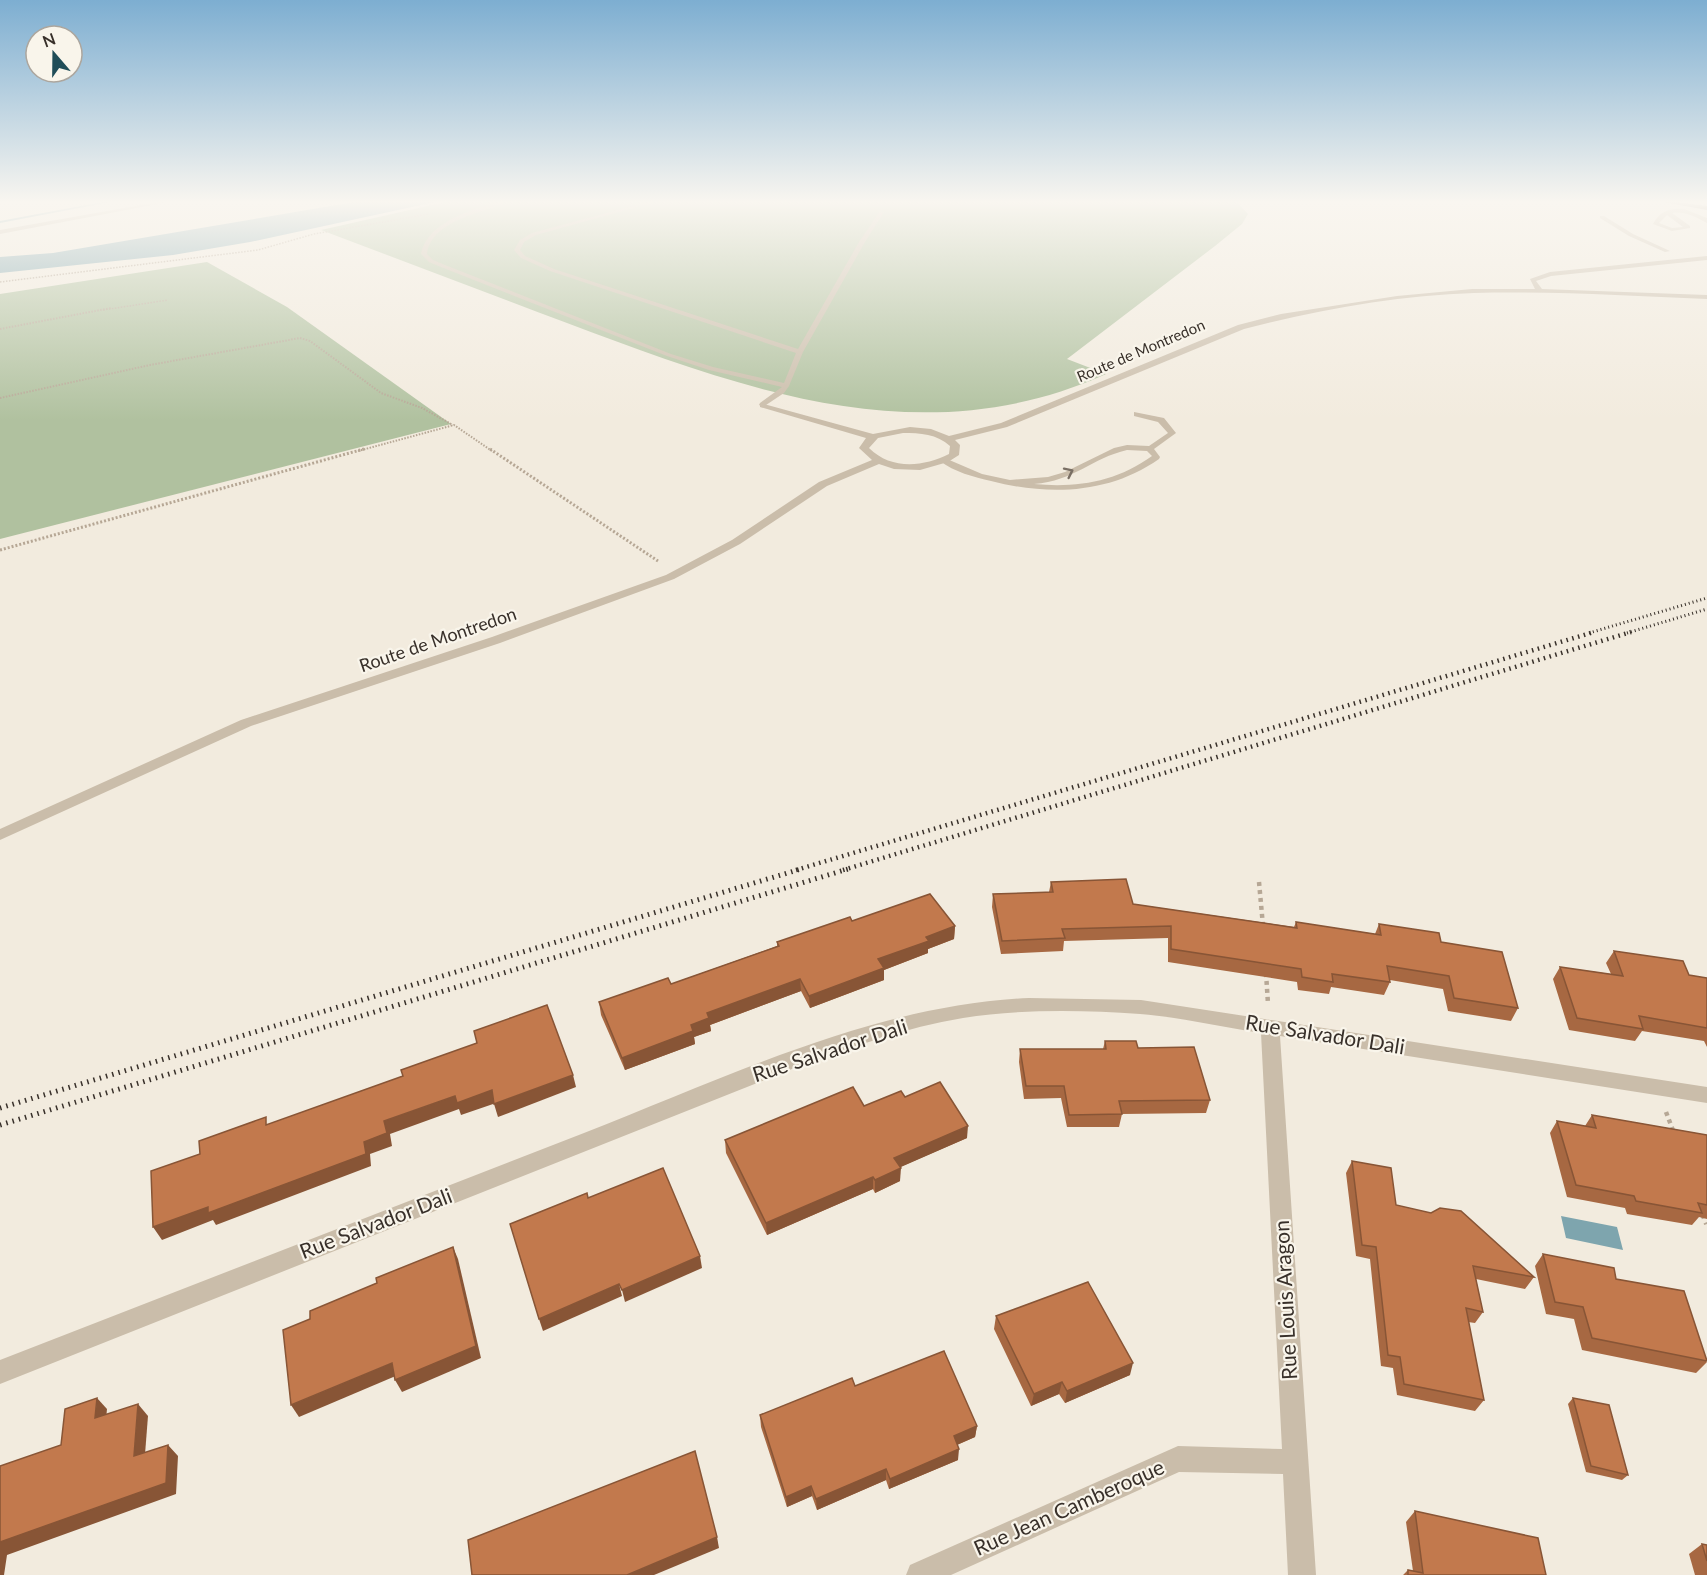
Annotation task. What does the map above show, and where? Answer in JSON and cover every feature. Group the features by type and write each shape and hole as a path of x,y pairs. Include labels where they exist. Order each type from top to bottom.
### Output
{"street":[{"path":"1540,291 1532,280 1554,274"},
{"name":"Route de Montredon","path":"950,439 1004,425 1060,404 1241,327 1284,316 1425,294 1540,291 1707,297"},
{"path":"763,405 874,436 891,431 927,431 950,439 955,445 954,455 944,461 906,467 878,461 871,458 864,448 874,436"},
{"name":"Route de Montredon","path":"0,835 246,723 496,640 676,574 736,542 823,484 878,461"},
{"name":"Rue Salvador Dali","path":"0,1372 790,1061 879,1031 962,1011 1051,1004 1141,1007 1707,1095"},
{"name":"Rue Louis Aragon","path":"1270,1026 1302,1575"},
{"name":"Rue Jean Camberoque","path":"920,1575 1178,1459 1295,1462"}],"lane":[{"path":"462,274 669,355 711,369 786,386"},
{"path":"563,274 800,352"},
{"path":"763,405 782,392 786,386 800,352 844,274"},
{"path":"1137,414 1161,420 1172,434 1150,449"},
{"path":"944,461 962,472 985,480 1012,483 1053,487 1105,483 1142,468 1156,458 1150,449 1136,445 1108,451 1067,475 1012,483"}],"path":[{"path":"0,282 69,274"},
{"path":"0,329 142,302 168,300"},
{"path":"0,398 150,365 300,338 310,341 381,393 422,408 454,425 634,543 676,574"},
{"path":"0,550 191,495 454,425"},
{"path":"1259,882 1263,937"},
{"path":"1266,970 1270,1026"},
{"path":"1657,1087 1676,1140"},
{"path":"1699,1203 1707,1224"}],"green space":[{"path":"133,274 227,274 287,307 451,424 0,539 0,294"},
{"path":"436,274 1179,274 1067,359 1106,374 1037,398 969,410 901,412 834,404 766,390 633,348"}],"water":[{"path":"1561,1216 1617,1227 1623,1250 1566,1238"}],"building":[{"path":"1126,879 1133,904 1297,928 1296,922 1381,935 1379,924 1439,933 1441,942 1502,952 1518,1008 1454,998 1449,976 1387,966 1390,982 1332,974 1333,982 1302,977 1301,969 1171,949 1171,926 1062,929 1065,938 1002,941 993,894 1053,892 1051,882"},
{"path":"930,894 955,926 926,937 929,941 878,959 884,968 809,996 800,979 707,1013 709,1018 691,1025 693,1031 622,1058 599,1002 668,978 671,984 779,946 777,942 850,917 852,921"},
{"path":"1614,951 1683,961 1689,975 1707,978 1707,1028 1639,1016 1643,1029 1577,1018 1560,967 1623,976"},
{"path":"547,1005 573,1075 494,1104 492,1090 457,1103 455,1096 384,1121 387,1133 364,1142 366,1154 208,1213 208,1207 153,1227 151,1171 200,1154 199,1141 266,1117 266,1125 403,1076 401,1070 477,1043 474,1031"},
{"path":"1105,1041 1136,1041 1138,1048 1194,1047 1210,1100 1119,1101 1122,1114 1069,1115 1064,1086 1026,1086 1020,1049 1106,1049"},
{"path":"940,1082 968,1126 894,1158 901,1168 875,1180 873,1177 766,1223 725,1140 853,1087 864,1106 901,1091 905,1097"},
{"path":"1592,1115 1707,1135 1707,1205 1698,1203 1702,1213 1636,1201 1634,1196 1576,1185 1557,1121 1596,1128"},
{"path":"1352,1161 1391,1168 1396,1205 1431,1213 1440,1208 1461,1211 1534,1277 1473,1266 1483,1312 1466,1308 1484,1400 1404,1384 1400,1357 1388,1355 1376,1247 1362,1245"},
{"path":"663,1168 700,1256 622,1290 619,1284 539,1319 510,1224 587,1193 588,1198"},
{"path":"453,1247 476,1346 395,1380 392,1363 291,1405 283,1330 310,1319 310,1311 377,1283 376,1278"},
{"path":"1543,1254 1614,1268 1616,1279 1684,1291 1707,1361 1592,1338 1583,1307 1555,1302"},
{"path":"1088,1282 1133,1363 1067,1391 1062,1382 1034,1394 996,1316"},
{"path":"944,1351 977,1426 954,1436 959,1449 890,1479 886,1469 816,1499 811,1486 786,1497 760,1415 852,1378 855,1386"},
{"path":"97,1398 95,1418 138,1404 134,1456 168,1445 166,1483 0,1542 0,1466 61,1445 65,1409"},
{"path":"1573,1398 1609,1405 1628,1475 1591,1466"},
{"path":"695,1451 717,1537 627,1575 472,1575 468,1540"},
{"path":"1415,1511 1538,1538 1546,1575 1408,1575 1408,1570 1423,1573"},
{"path":"1702,1544 1707,1545 1707,1561"}],"railway":[{"path":"1589,633 1707,598"},
{"path":"1627,633 1707,609"},
{"path":"796,870 1594,632"},
{"path":"843,870 1631,632"},
{"path":"0,1108 801,869"},
{"path":"0,1125 848,869"}]}
